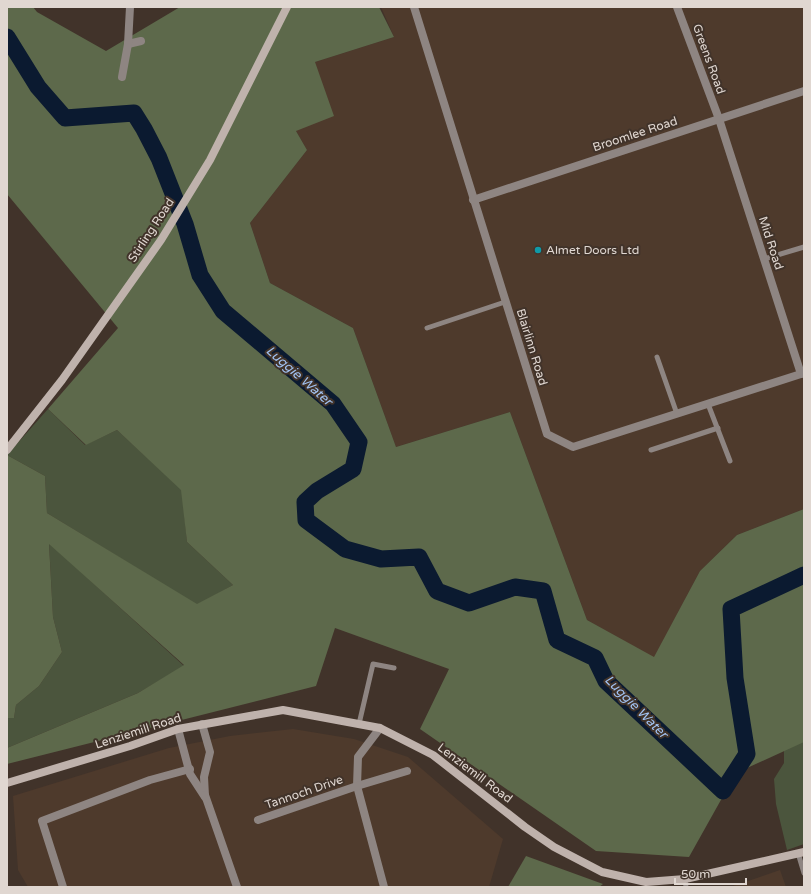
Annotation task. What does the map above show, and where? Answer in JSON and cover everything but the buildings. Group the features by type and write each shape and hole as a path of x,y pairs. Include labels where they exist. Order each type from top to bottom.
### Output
{"main road":[{"name":"Stirling Road","path":"7,450 62,380 161,240 210,160 288,7"},
{"name":"Lenziemill Road","path":"7,783 130,746 178,729 283,710 380,728 433,755 554,848 602,872 646,882 686,883 801,852"}],"street":[{"path":"122,77 128,44 130,7"},
{"name":"Blairlinn Road","path":"414,7 547,434 573,447 803,373"},
{"name":"Greens Road","path":"677,7 719,120"},
{"path":"128,44 141,41"},
{"name":"Broomlee Road","path":"474,200 804,92"},
{"name":"Mid Road","path":"719,120 803,373"},
{"path":"202,724 210,752 204,777 205,795 237,887"},
{"name":"Tannoch Drive","path":"380,728 358,757 357,786 384,887"},
{"path":"178,729 190,769 190,774 205,797 205,795"},
{"path":"63,887 42,821 150,780 190,769"},
{"name":"Tannoch Drive","path":"258,820 357,786 407,771"}],"lane":[{"path":"764,259 804,247"},
{"path":"427,328 505,302"},
{"path":"657,357 677,414"},
{"path":"708,404 730,461"},
{"path":"652,450 718,428"},
{"path":"359,724 373,664 394,668"},
{"path":"801,852 804,873"}],"shaded area":[{"path":"381,7 804,7 804,509 737,535 700,571 654,658 587,620 510,412 396,447 353,328 270,283 250,223 307,150 296,131 315,62 394,37"},
{"path":"293,729 354,739 408,757 503,839 489,887 28,887 18,870 13,796 169,748 230,736"},
{"path":"780,870 786,887 730,887 757,878"}],"green space":[{"path":"7,7 33,7 37,12 106,51 180,7 379,7 394,37 315,62 334,116 296,131 307,150 250,223 270,283 353,328 396,447 510,412 587,620 654,657 700,571 737,535 804,509 804,742 736,773 689,857 596,851 420,729 449,669 335,628 316,686 7,764 7,748 138,693 184,665 49,544 53,617 62,652 39,686 16,705 14,718 7,718 7,455 45,476 47,513 197,604 233,585 187,542 181,490 117,430 86,445 48,409 118,328 7,194"},
{"path":"48,409 85,445 117,430 182,490 187,542 233,585 197,605 47,513 45,476 7,455"},
{"path":"49,543 184,666 138,693 7,748 7,718 14,718 16,705 39,686 62,652 53,617"},
{"path":"804,722 804,844 787,850 776,804 774,779 784,763 784,734"},
{"path":"526,856 603,884 599,887 508,887"}],"waterway":[{"name":"Luggie Water","path":"7,37 38,87 65,118 134,113 159,158 185,224 200,275 223,311 333,404 359,442 353,469 317,491 305,502 306,520 345,549 381,559 419,557 437,591 469,603 515,587 543,591 557,640 595,658 606,681 723,791 747,754 735,678 731,609 804,575"}],"place":[{"name":"Almet Doors Ltd","path":"538,250"}]}
